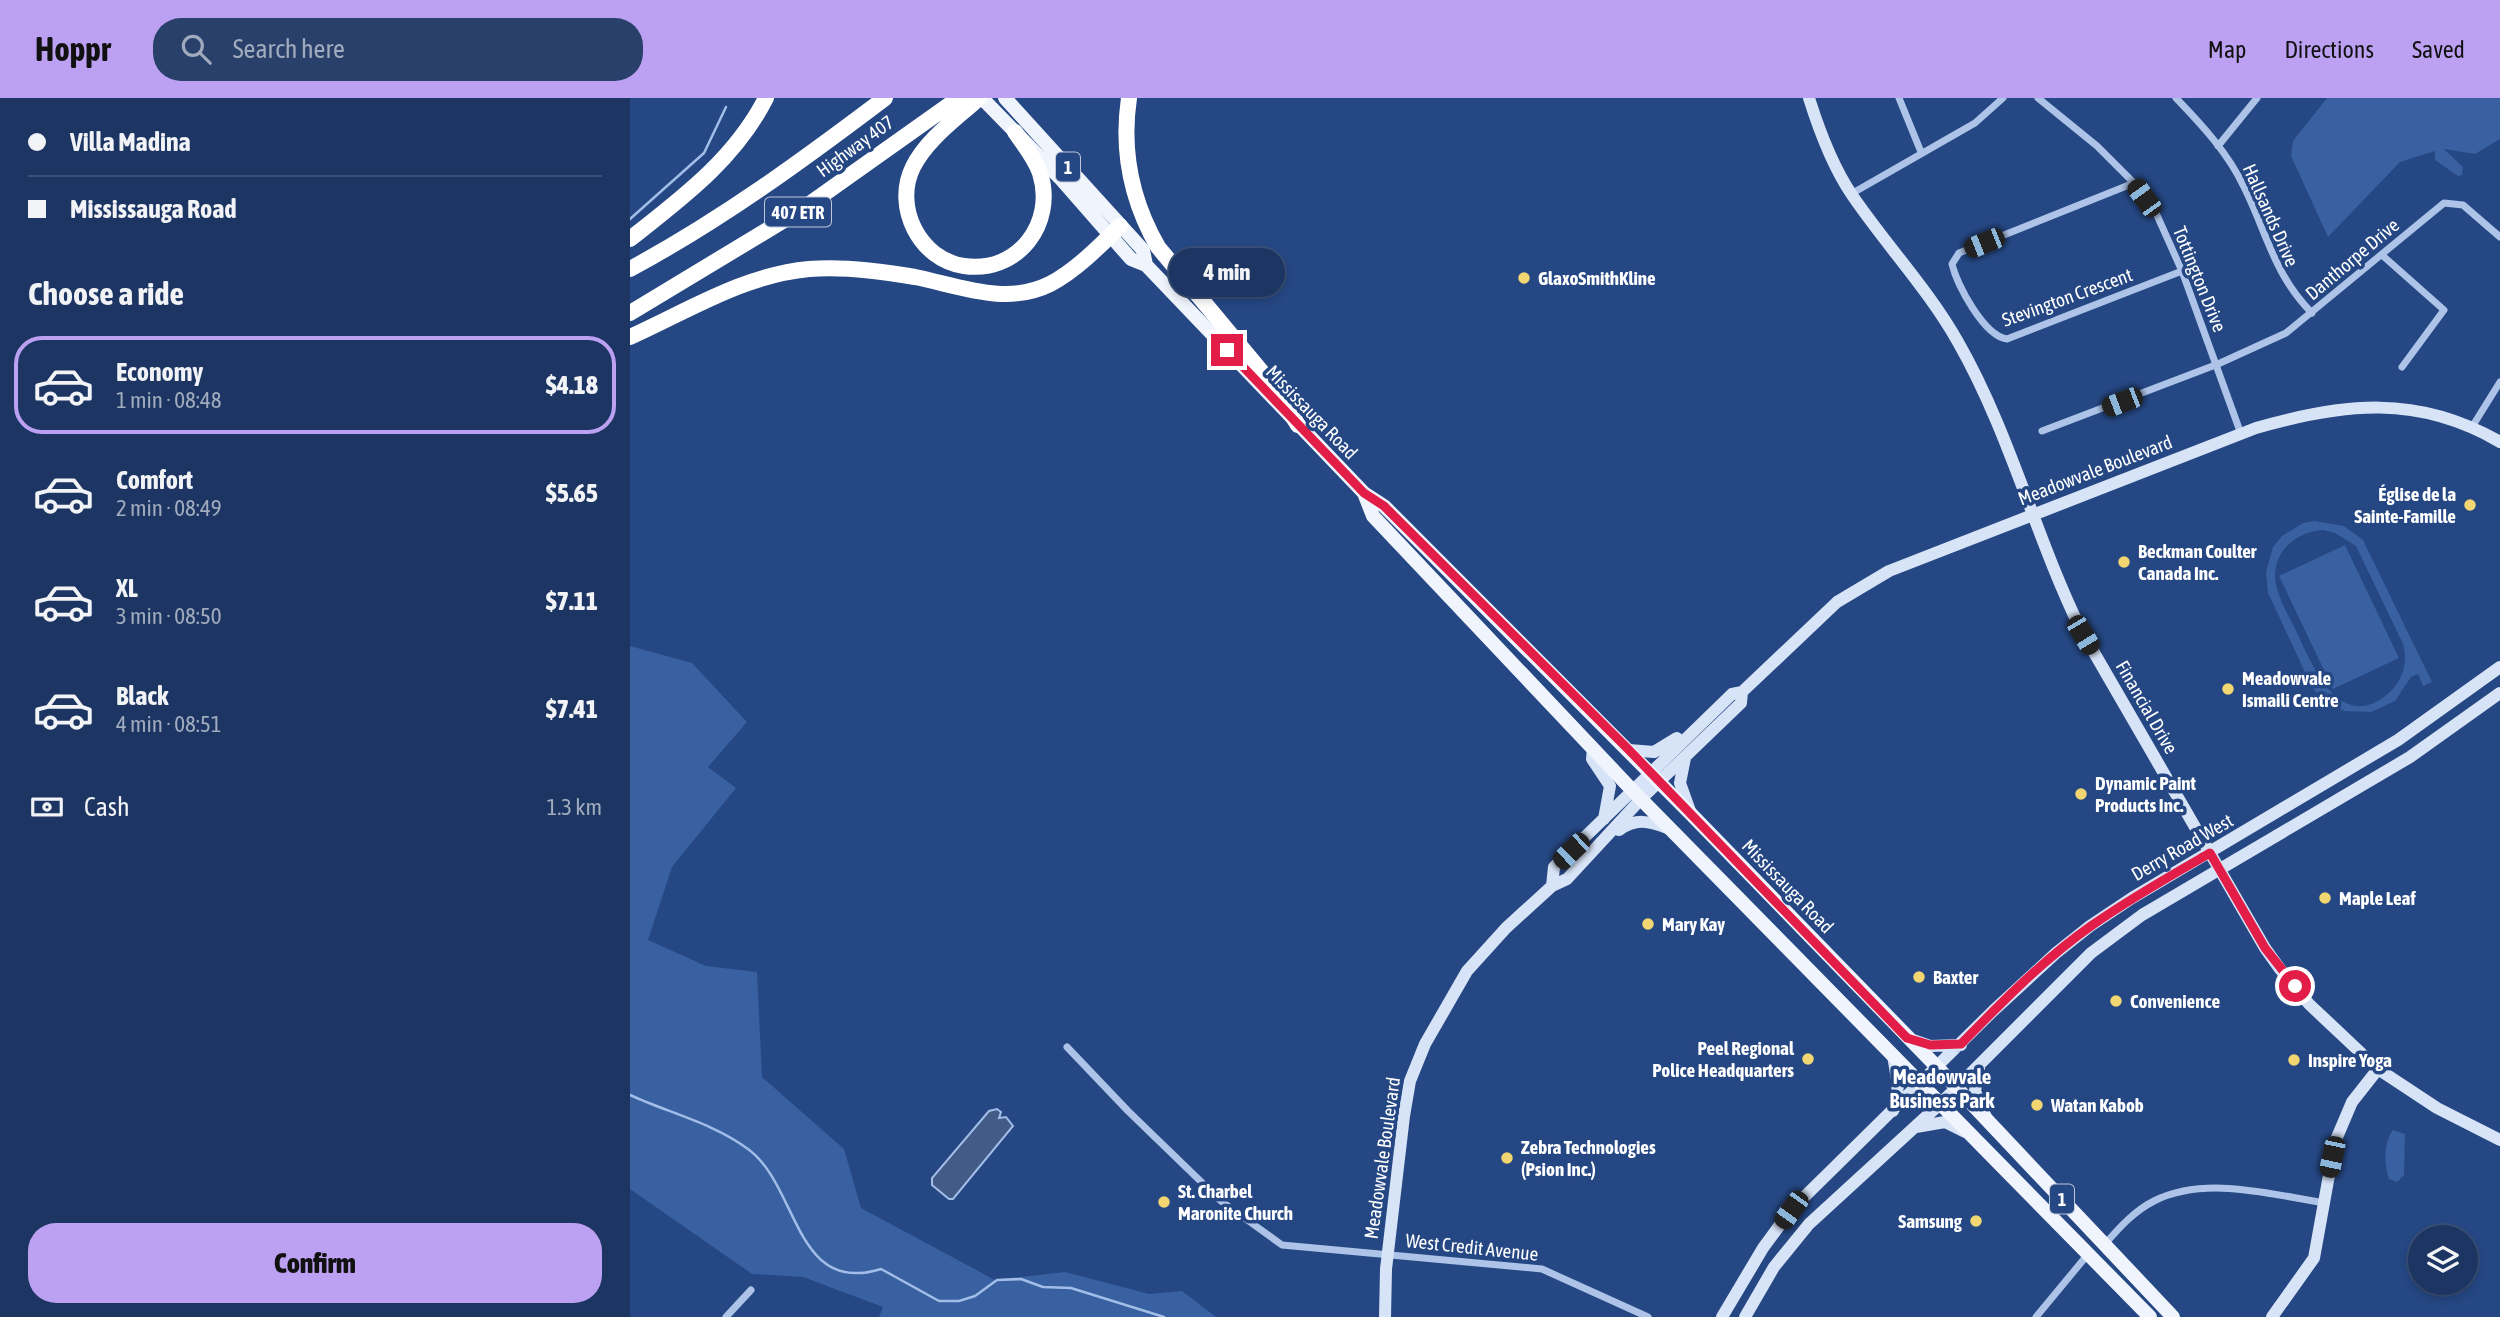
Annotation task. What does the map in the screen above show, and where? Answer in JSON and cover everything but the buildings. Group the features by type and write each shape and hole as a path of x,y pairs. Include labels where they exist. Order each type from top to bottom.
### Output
{"highway":[{"path":"630,239 695,187 725,158 747,131 766,98"},
{"name":"Highway 407","path":"630,269 673,246 782,176 885,98"},
{"name":"Highway 407","path":"630,313 804,208 959,98"},
{"path":"981,98 931,142 909,176 907,212 914,230 944,259 963,266 1001,262 1024,248 1038,229 1044,199 1040,174 1009,127"},
{"path":"1129,98 1124,134 1126,156 1131,186 1146,227 1158,247 1275,387 1298,425"},
{"path":"630,337 752,281 809,269 858,269 997,294 1030,292 1052,283 1115,231"}],"main road":[{"name":"Mississauga Road","path":"981,98 1115,231"},
{"name":"Financial Drive","path":"1809,98 1830,152 1851,194 1909,268 1957,339 1993,409 2059,586 2081,631 2219,870 2280,968 2309,1004 2378,1069 2437,1108 2500,1140"},
{"name":"Mississauga Road","path":"1010,103 1115,231 1131,259 1146,265 1364,493 1384,506 1629,750 1938,1068 2173,1317"},
{"name":"Meadowvale Boulevard","path":"1552,886 1555,867 1604,819 1655,778 1693,732 1732,694 1742,692 1837,602 1889,571 2241,434 2312,412 2355,406 2414,410 2472,427 2500,442"},
{"name":"Mississauga Road","path":"1364,493 1373,516 1637,795 2150,1317"},
{"name":"Derry Road West","path":"1722,1317 1763,1248 1791,1210 2056,953 2132,898 2398,740 2500,667"},
{"name":"Meadowvale Boulevard","path":"1655,778 1685,758 1741,703 1742,692"},
{"name":"Derry Road West","path":"1745,1317 1774,1267 1809,1224 1941,1103 2091,953 2114,934 2410,757 2500,693"},
{"path":"1629,750 1654,752 1683,733 1693,732"},
{"path":"1593,748 1592,759 1610,784 1604,819"},
{"path":"1685,758 1680,783 1691,814"},
{"name":"Meadowvale Boulevard","path":"1385,1317 1387,1255 1410,1081 1425,1044 1467,971 1506,928 1552,886 1567,880 1607,836 1637,795"},
{"path":"1607,836 1637,821 1652,822 1670,829"},
{"path":"1907,1038 1930,1045 1961,1044"},
{"path":"1893,1111 1898,1086 1894,1055"},
{"path":"1980,1065 1975,1091 1987,1121"},
{"path":"2273,1317 2314,1258 2326,1203 2331,1162 2344,1118 2378,1069"},
{"path":"1912,1128 1945,1122 1981,1144"}],"street":[{"path":"1899,98 1922,152"},
{"path":"1851,194 1975,123 2003,98"},
{"name":"Tottington Drive","path":"2038,98 2097,146 2134,183 2159,219 2218,365 2241,434"},
{"name":"Hallsands Drive","path":"2176,98 2218,145 2251,201 2283,279 2312,313"},
{"path":"2218,145 2257,98"},
{"name":"Stevington Crescent","path":"2134,183 1959,253 1952,264 1955,278 1990,333 2007,339 2182,271"},
{"name":"Danthorpe Drive","path":"2042,431 2218,365 2286,333 2384,256 2444,203 2463,205 2500,237"},
{"path":"2384,256 2444,310 2402,367"},
{"path":"2472,427 2500,382"},
{"name":"West Credit Avenue","path":"1068,1047 1128,1111 1221,1201 1282,1245 1542,1269 1648,1317"},
{"path":"2105,1244 2143,1208 2180,1193 2233,1189 2326,1203"},
{"path":"2036,1317 2089,1253"},
{"path":"726,1317 751,1290"}],"shaded area":[{"path":"2327,98 2500,98 2500,139 2475,154 2444,149 2463,167 2462,175 2458,176 2435,160 2435,151 2400,162 2328,237 2291,156 2293,141"},
{"path":"2315,521 2344,526 2363,540 2432,682 2423,686 2418,674 2411,677 2395,701 2371,712 2344,711 2319,696 2311,685 2268,593 2266,572 2273,547 2282,536 2303,523","holes":["2323,530 2335,533 2356,546 2403,644 2405,658 2401,677 2389,693 2372,704 2357,706 2344,702 2332,693 2313,665 2277,588 2276,566 2285,548 2302,535"]},
{"path":"2345,545 2399,658 2333,689 2279,576"},
{"path":"630,646 692,663 747,722 708,767 736,788 672,867 648,940 706,966 757,972 762,1077 844,1149 861,1208 995,1280 1065,1272 1149,1294 1182,1291 1216,1317 879,1317 883,1307 803,1277 752,1274 630,1189"},
{"path":"997,1109 1001,1112 999,1118 1006,1117 1013,1126 953,1199 949,1199 932,1185 932,1178 989,1111"},
{"path":"2393,1130 2405,1134 2404,1175 2397,1182 2389,1179 2385,1161 2387,1141"}],"waterway":[{"path":"630,219 704,153 726,107"},
{"path":"630,1095 706,1125 748,1149 765,1166 814,1253 831,1267 852,1273 881,1269 939,1301 959,1301 975,1296 997,1280 1021,1279 1043,1287 1071,1288 1164,1317"}],"place":[{"name":"GlaxoSmithKline","path":"1524,278"},
{"name":"Église de la Sainte-Famille","path":"2470,505"},
{"name":"Beckman Coulter Canada Inc.","path":"2124,562"},
{"name":"Meadowvale Ismaili Centre","path":"2228,689"},
{"name":"Dynamic Paint Products Inc.","path":"2081,794"},
{"name":"Maple Leaf","path":"2325,898"},
{"name":"Mary Kay","path":"1648,924"},
{"name":"Baxter","path":"1919,977"},
{"name":"Convenience","path":"2116,1001"},
{"name":"Peel Regional Police Headquarters","path":"1808,1059"},
{"name":"Inspire Yoga","path":"2294,1060"},
{"name":"Watan Kabob","path":"2037,1105"},
{"name":"Zebra Technologies (Psion Inc.)","path":"1507,1158"},
{"name":"St. Charbel Maronite Church","path":"1164,1202"},
{"name":"Samsung","path":"1976,1221"}],"district":[{"name":"Meadowvale Business Park","path":"1942,1088"}],"route":[{"path":"1227,350 1364,493 1384,506 1629,750 1907,1038 1930,1045 1961,1044 2056,953 2090,926 2210,853 2265,948 2295,986"}]}
